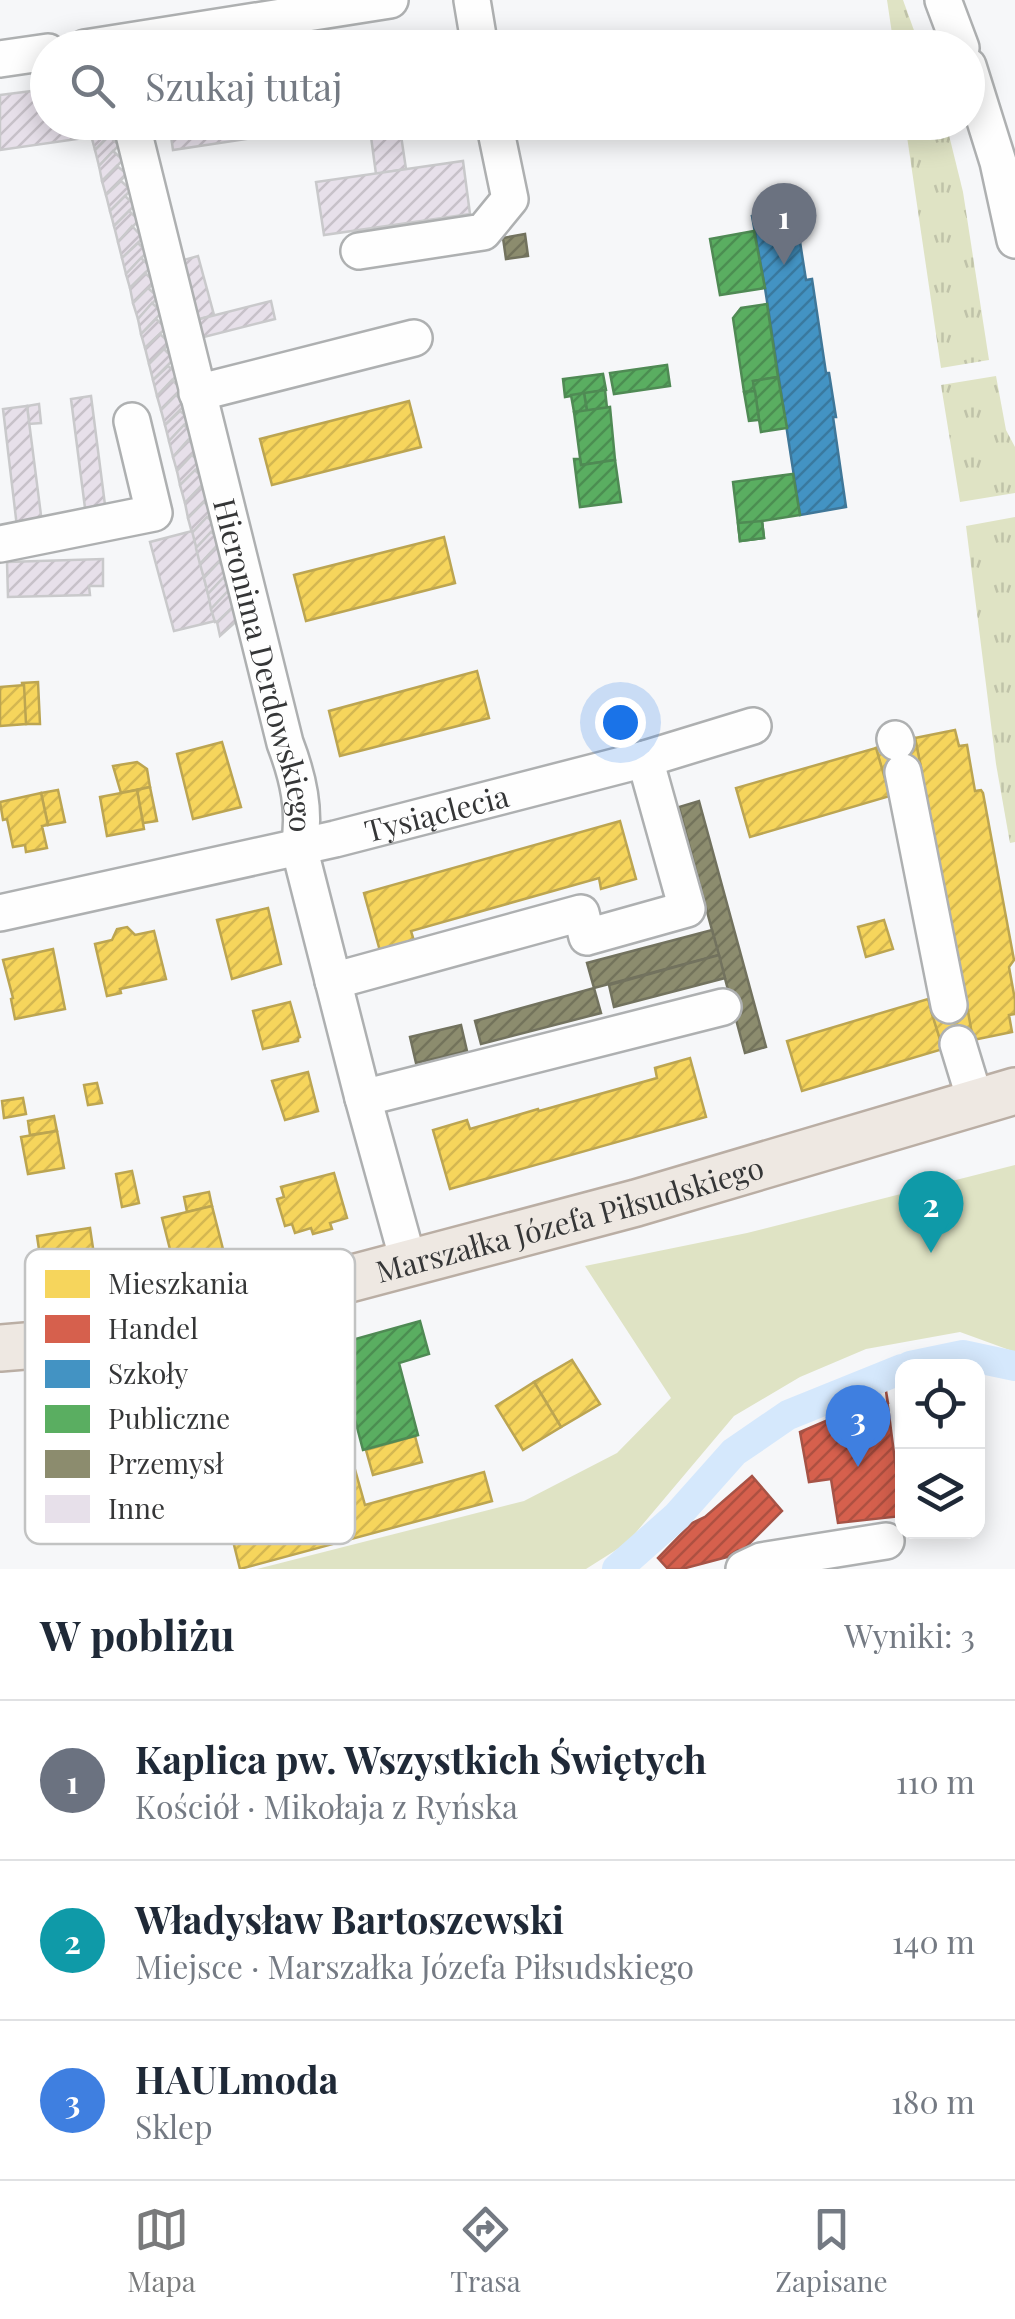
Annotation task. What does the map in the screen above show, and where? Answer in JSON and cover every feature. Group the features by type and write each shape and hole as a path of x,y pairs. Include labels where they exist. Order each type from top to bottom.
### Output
{"main road":[{"name":"Marszałka Józefa Piłsudskiego","path":"355,1278 636,1203 996,1097"},
{"name":"Marszałka Józefa Piłsudskiego","path":"0,1348 25,1345"}],"street":[{"path":"203,30 390,0"},
{"path":"472,0 477,30"},
{"path":"943,0 954,30"},
{"path":"0,59 30,55"},
{"path":"985,120 1015,240"},
{"name":"Hieronima Derdowskiego","path":"135,140 300,795 304,826 300,847 409,1264"},
{"path":"359,251 483,232 510,198 498,140"},
{"path":"198,393 414,338"},
{"path":"0,544 154,513 132,420"},
{"name":"Tysiąclecia","path":"0,913 300,847 646,759 753,726"},
{"path":"898,751 949,1005"},
{"path":"333,981 581,914 587,937 687,909 646,759"},
{"path":"363,1098 724,1006"},
{"path":"958,1044 996,1097"},
{"path":"744,1569 761,1560 886,1541"}],"green space":[{"path":"887,0 903,0 914,30 891,30"},
{"path":"907,140 950,140 963,192 989,360 941,368"},
{"path":"996,376 1006,430 1015,447 1015,493 960,502 941,385"},
{"path":"1015,517 1015,842 1010,843 996,764 966,526"},
{"path":"1015,1165 1015,1352 960,1332 866,1349 800,1377 734,1416 627,1543 586,1569 257,1569 524,1501 617,1453 671,1398 585,1266 747,1233"}],"building: Mieszkania":[{"path":"409,401 421,447 272,485 260,439"},
{"path":"444,537 455,583 306,621 294,575"},
{"path":"477,671 489,718 340,756 329,711"},
{"path":"38,682 40,724 26,724 22,683"},
{"path":"24,685 26,724 0,726 0,687"},
{"path":"955,730 959,746 967,745 975,791 983,793 1014,960 1009,967 1015,1000 1015,1014 1009,1015 1012,1032 973,1040 915,738"},
{"path":"915,738 921,767 884,778 876,748"},
{"path":"222,742 241,807 193,819 177,754"},
{"path":"876,748 890,796 750,837 736,788"},
{"path":"137,762 147,769 150,787 121,793 113,766"},
{"path":"150,787 157,821 143,823 137,790"},
{"path":"58,790 65,822 48,825 41,793"},
{"path":"137,790 144,829 107,836 100,797"},
{"path":"41,793 48,825 42,826 47,848 26,852 25,845 13,847 0,802"},
{"path":"620,821 636,879 601,889 599,878 411,931 414,941 380,951 364,893"},
{"path":"268,908 281,964 232,979 217,920"},
{"path":"884,920 893,949 866,957 858,927"},
{"path":"127,927 135,935 154,931 166,979 120,989 121,993 107,996 95,944 112,940 117,929"},
{"path":"53,949 65,1009 15,1019 3,960"},
{"path":"928,999 943,1049 802,1091 787,1041"},
{"path":"966,1000 973,1040 943,1049 931,1011"},
{"path":"290,1002 298,1041 263,1049 253,1011"},
{"path":"690,1058 706,1117 450,1189 433,1130 467,1120 470,1129 657,1078 655,1068"},
{"path":"308,1072 318,1111 285,1120 272,1081"},
{"path":"97,1083 102,1103 88,1105 84,1085"},
{"path":"23,1098 26,1114 4,1118 2,1101"},
{"path":"54,1116 57,1131 30,1135 28,1121"},
{"path":"57,1131 64,1168 28,1174 21,1137"},
{"path":"132,1171 139,1203 122,1207 116,1174"},
{"path":"334,1173 347,1218 330,1223 332,1229 313,1234 311,1228 295,1233 292,1224 285,1226 277,1199 284,1197 281,1187"},
{"path":"209,1192 212,1206 187,1212 184,1197"},
{"path":"212,1206 223,1249 170,1249 162,1218"},
{"path":"90,1228 93,1249 39,1249 37,1236"},
{"path":"572,1360 600,1404 561,1427 534,1382"},
{"path":"534,1382 561,1427 523,1450 496,1406"},
{"path":"415,1436 422,1462 373,1475 366,1450"},
{"path":"355,1470 365,1505 484,1472 492,1501 355,1538"},
{"path":"234,1544 333,1544 240,1569"}],"building: Handel":[{"path":"888,1403 895,1460 895,1517 838,1523 831,1479 809,1482 800,1432 849,1411"},
{"path":"752,1476 782,1511 741,1552 682,1569 668,1569 658,1558 692,1523 705,1517"}],"building: Szkoły":[{"path":"795,210 806,280 812,279 829,373 846,507 800,515 752,216"}],"building: Publiczne":[{"path":"754,231 765,288 720,295 710,239"},
{"path":"767,304 778,377 753,381 755,391 744,392 733,318 741,308"},
{"path":"667,365 670,386 614,394 610,373"},
{"path":"603,374 606,390 565,397 563,379"},
{"path":"778,377 787,428 761,432 753,381"},
{"path":"605,390 607,408 587,411 584,393"},
{"path":"755,391 759,420 749,421 744,392"},
{"path":"584,393 587,411 574,412 571,395"},
{"path":"610,407 615,460 581,465 574,412"},
{"path":"574,459 580,459 581,465 615,460 621,502 580,507"},
{"path":"793,474 800,515 762,521 764,538 740,541 733,482"},
{"path":"762,521 764,538 740,541 738,523"},
{"path":"420,1321 429,1354 399,1363 418,1435 363,1450 355,1420 355,1339"}],"building: Przemysł":[{"path":"525,234 528,256 506,259 503,238"},
{"path":"699,801 766,1047 745,1053 679,807"},
{"path":"712,930 719,955 594,988 587,963"},
{"path":"719,955 725,978 614,1007 609,985"},
{"path":"594,988 601,1013 481,1044 475,1021"},
{"path":"461,1025 467,1051 416,1063 410,1037"}],"building: Inne":[{"path":"30,91 30,140 70,140 0,150 0,95"},
{"path":"105,140 119,145 99,166 95,150"},
{"path":"172,140 239,140 173,150"},
{"path":"371,140 402,140 406,169 376,174"},
{"path":"113,151 123,160 102,181 99,166"},
{"path":"463,161 470,214 324,235 316,182"},
{"path":"117,166 127,174 106,195 102,181"},
{"path":"121,181 131,190 110,211 106,195"},
{"path":"125,196 135,205 114,226 110,211"},
{"path":"129,211 139,220 118,242 114,226"},
{"path":"132,226 143,238 122,258 118,242"},
{"path":"138,243 147,252 126,274 122,258"},
{"path":"198,256 214,315 196,320 180,261"},
{"path":"141,258 151,267 130,288 126,274"},
{"path":"145,273 155,282 133,303 130,288"},
{"path":"148,288 158,297 138,319 133,303"},
{"path":"271,301 275,319 200,338 196,320"},
{"path":"152,303 162,312 141,334 138,319"},
{"path":"156,319 166,328 145,348 141,334"},
{"path":"160,334 170,343 149,364 145,348"},
{"path":"164,349 174,359 153,380 149,364"},
{"path":"168,366 178,374 157,396 153,380"},
{"path":"172,380 182,389 161,410 157,396"},
{"path":"176,395 186,404 165,425 161,410"},
{"path":"91,396 105,505 85,508 71,399"},
{"path":"39,404 41,423 29,424 27,406"},
{"path":"27,406 42,523 17,527 3,409"},
{"path":"180,411 190,419 169,441 165,425"},
{"path":"184,425 194,434 173,457 169,441"},
{"path":"188,440 198,449 177,471 173,457"},
{"path":"192,455 202,464 180,485 177,471"},
{"path":"195,470 206,481 185,503 180,485"},
{"path":"200,487 210,496 188,518 185,503"},
{"path":"204,502 214,511 192,533 188,518"},
{"path":"207,517 218,526 196,548 192,533"},
{"path":"192,531 215,621 174,631 150,542"},
{"path":"211,532 222,540 200,564 196,548"},
{"path":"216,547 225,556 204,578 200,564"},
{"path":"103,559 103,586 89,586 90,595 8,597 7,562"},
{"path":"219,562 229,572 208,594 204,578"},
{"path":"223,578 233,586 211,609 208,594"},
{"path":"227,592 238,602 215,622 211,609"},
{"path":"233,607 240,618 220,636 217,622"}],"waterway":[{"path":"944,1359 963,1355 982,1359"},
{"path":"985,1360 1015,1366"},
{"path":"617,1569 677,1516 734,1452 788,1415 895,1372"}],"place":[{"name":"Kaplica pw. Wszystkich Świętych","path":"784,265"},
{"name":"Władysław Bartoszewski","path":"931,1253"},
{"name":"HAULmoda","path":"858,1467"}]}
